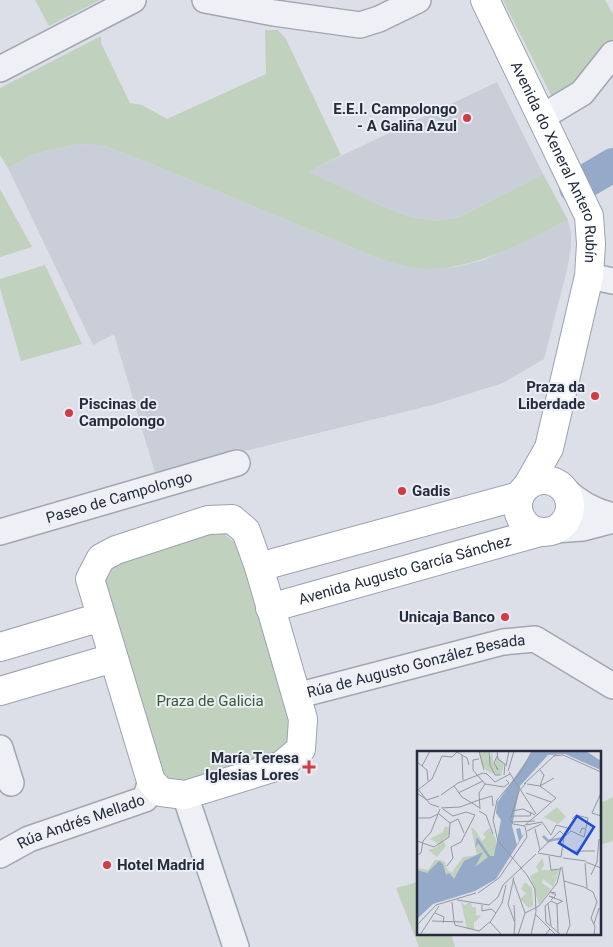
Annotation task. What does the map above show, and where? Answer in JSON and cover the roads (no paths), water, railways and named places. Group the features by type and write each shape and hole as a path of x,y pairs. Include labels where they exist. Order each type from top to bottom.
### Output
{"main road":[{"name":"Avenida do Xeneral Antero Rubín","path":"485,0 589,216 591,244 601,279 549,448"},
{"path":"549,448 561,487 569,498 569,514 566,521 547,531 532,530 521,519 518,512 524,490 549,448"},
{"path":"259,567 397,529 524,490 543,480 561,487"},
{"path":"232,519 246,531 259,567 270,608 303,719 301,748 282,765 185,795 161,792 151,781 90,579 101,558 116,550 208,520 232,519"},
{"path":"397,529 394,542 395,550 406,570"},
{"name":"Avenida Augusto García Sánchez","path":"270,608 547,531"},
{"path":"0,647 101,617"},
{"path":"0,691 113,658"}],"street":[{"path":"0,69 133,0"},
{"path":"205,0 355,25 374,21 418,0"},
{"path":"542,117 582,93 613,54"},
{"name":"Paseo de Campolongo","path":"0,532 237,463"},
{"path":"561,487 580,504 597,512 613,516"},
{"name":"Avenida Augusto García Sánchez","path":"547,531 583,528 613,520"},
{"name":"Rúa de Augusto González Besada","path":"296,696 503,642 535,639 613,686"},
{"path":"0,748 11,784"},
{"name":"Rúa Andrés Mellado","path":"0,855 29,839 145,799 151,781"},
{"path":"185,795 236,947"}],"waterway":[{"path":"576,187 613,165"}],"place":[{"name":"E.E.I. Campolongo - A Galiña Azul","path":"467,118"},
{"name":"Praza da Liberdade","path":"595,396"},
{"name":"Piscinas de Campolongo","path":"69,413"},
{"name":"Gadis","path":"402,491"},
{"name":"Unicaja Banco","path":"505,617"},
{"name":"María Teresa Iglesias Lores","path":"309,767"},
{"name":"Hotel Madrid","path":"107,865"}],"park label":[{"name":"Praza de Galicia","path":"210,701"}]}
